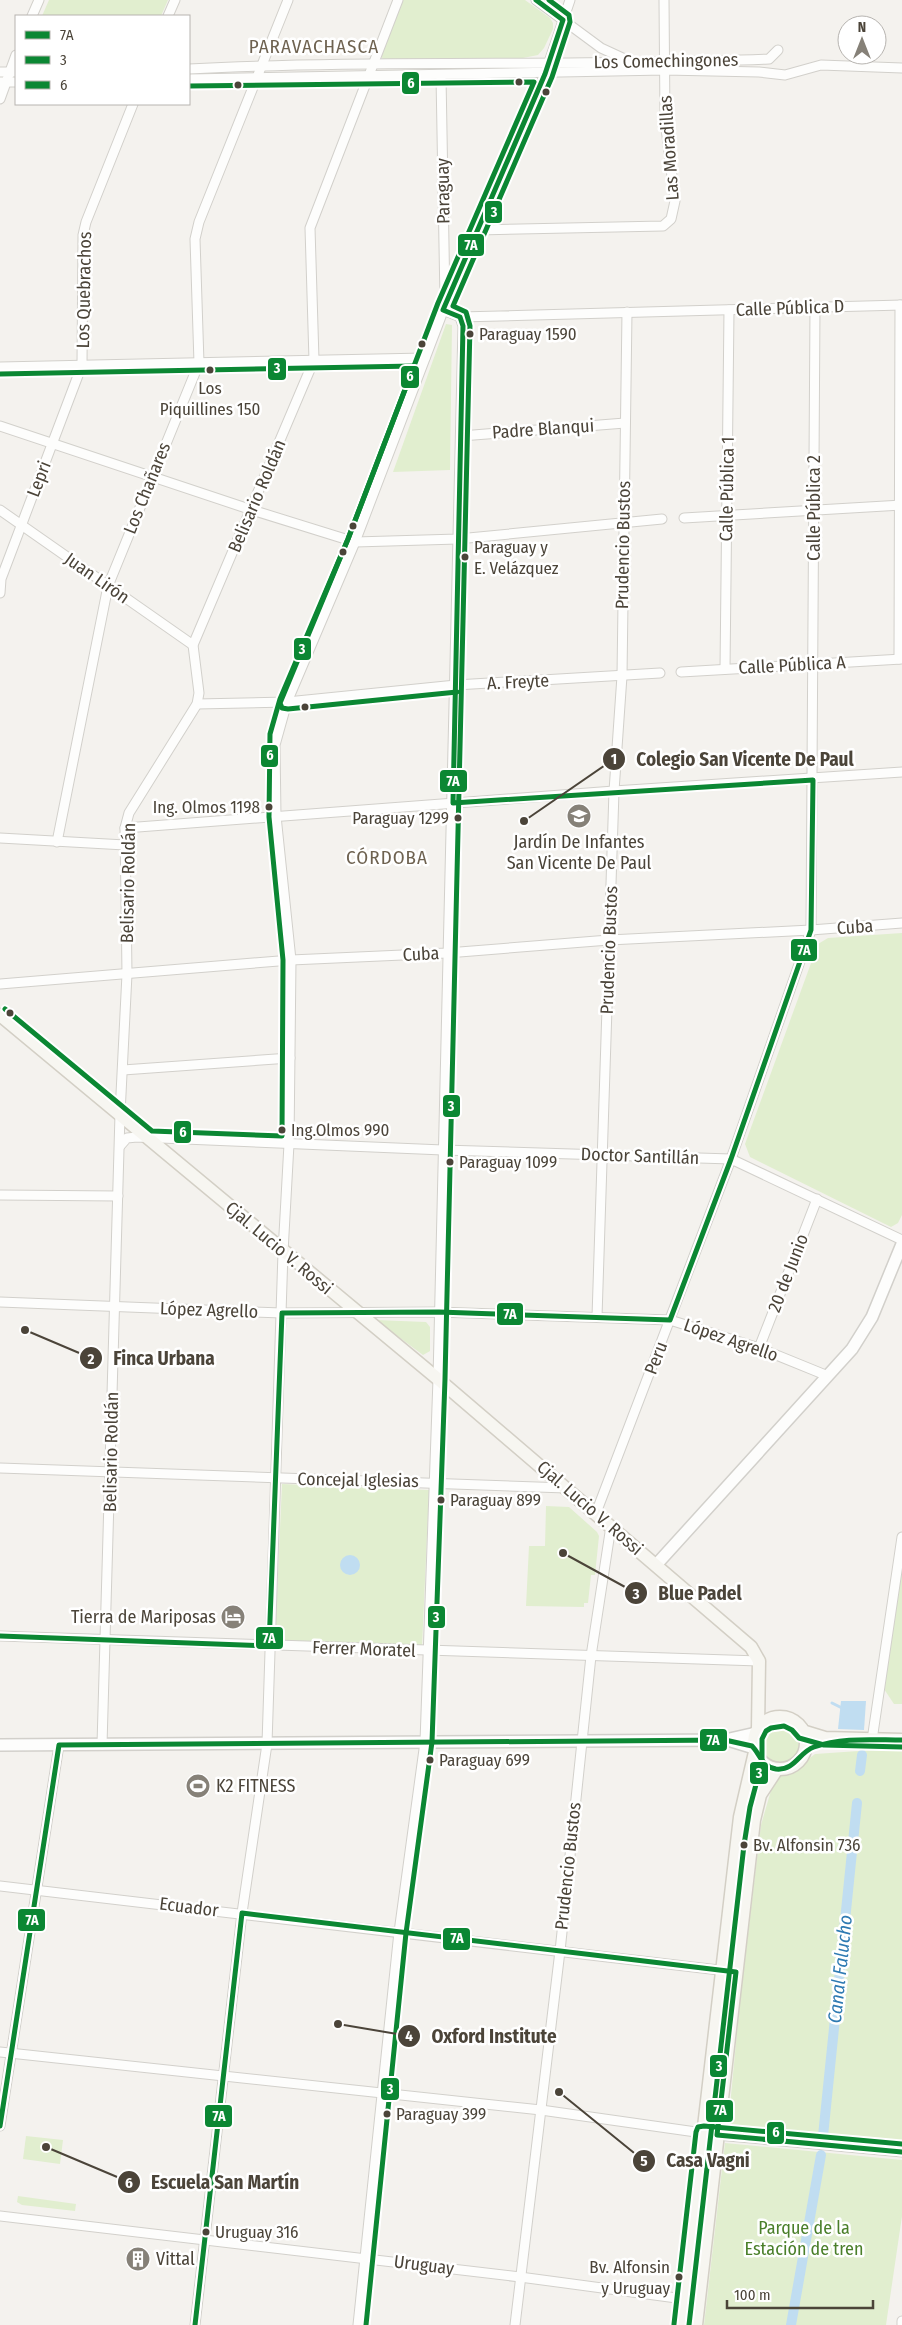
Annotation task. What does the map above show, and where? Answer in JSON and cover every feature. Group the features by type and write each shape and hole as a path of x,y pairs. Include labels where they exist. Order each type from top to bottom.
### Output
{"main road":[{"name":"Cjal. Lucio V. Rossi","path":"0,1015 438,1379 596,1513 751,1647 759,1661"},
{"path":"759,1661 764,1698 778,1718"},
{"path":"681,2325 740,1817 755,1750 760,1675"},
{"path":"757,1731 767,1721 778,1718 794,1722 802,1730 825,1738 902,1740"},
{"path":"755,1750 762,1762 777,1769 792,1766 801,1757 804,1750 805,1742 802,1730"},
{"path":"804,1750 847,1740"},
{"path":"696,2325 754,1820 764,1788 777,1769"},
{"path":"716,2022 730,2024"}],"street":[{"path":"32,15 39,0"},
{"path":"168,15 175,0"},
{"name":"Los Chañares","path":"57,842 108,586 199,363 195,240 199,222 288,0"},
{"name":"Belisario Roldán","path":"193,645 252,510 314,360 310,228 398,0"},
{"path":"536,0 601,48 632,62"},
{"path":"195,2325 225,2076 242,1913 267,1744 283,1252 289,1144 292,960 276,816 275,744 287,702 355,542 444,308 545,74 570,0"},
{"name":"Las Moradillas","path":"477,230 663,226 671,219 675,202 665,120 664,0"},
{"name":"Los Comechingones","path":"665,67 769,60 778,50"},
{"path":"0,99 8,82 9,72 15,58"},
{"name":"Los Comechingones","path":"190,69 262,65 632,62 665,67 785,75 821,65 902,68"},
{"path":"190,78 545,74 665,67"},
{"name":"Paraguay","path":"441,76 444,308"},
{"name":"Los Quebrachos","path":"82,365 83,235 86,222 132,105"},
{"path":"901,305 901,659"},
{"name":"Calle Pública D","path":"460,317 901,305"},
{"name":"Calle Pública 2","path":"812,708 816,307"},
{"path":"358,2325 399,1932 425,1742 438,1379 447,953 456,685 463,326 460,317 444,308"},
{"name":"Calle Pública 1","path":"725,669 729,310"},
{"name":"Prudencio Bustos","path":"596,1317 614,791 622,676 627,312"},
{"path":"0,367 426,358"},
{"name":"Lepri","path":"0,593 1,579 82,365"},
{"name":"Padre Blanqui","path":"461,436 625,423"},
{"path":"0,426 252,510 355,542 458,539 662,519"},
{"path":"684,518 901,505"},
{"name":"Juan Lirón","path":"0,510 193,645"},
{"path":"193,645 199,693 197,704"},
{"name":"Calle Pública A","path":"681,672 901,659"},
{"name":"A. Freyte","path":"197,704 287,702 456,685 660,674"},
{"name":"Belisario Roldán","path":"102,1745 120,1114 127,974 125,828 130,813 197,704"},
{"name":"Peru","path":"596,1513 731,1159 811,930 812,708"},
{"path":"125,828 614,791 812,780 902,772"},
{"path":"0,838 125,845"},
{"name":"Cuba","path":"0,984 292,960 447,953 609,940 811,930 902,923"},
{"path":"123,1070 290,1058"},
{"name":"Doctor Santillán","path":"120,1146 127,1138 149,1138 731,1159 817,1199 902,1242"},
{"path":"0,1194 118,1196"},
{"name":"20 de Junio","path":"758,1348 817,1199"},
{"path":"656,1565 852,1349 872,1317 902,1242"},
{"name":"López Agrello","path":"0,1302 282,1313 439,1312 670,1320 758,1348 828,1376"},
{"name":"Concejal Iglesias","path":"0,1468 566,1488"},
{"name":"Prudencio Bustos","path":"515,2325 560,1951 591,1656 611,1526"},
{"path":"872,1740 902,1537"},
{"name":"Ferrer Moratel","path":"0,1636 428,1652 759,1661"},
{"path":"725,1740 757,1731"},
{"path":"0,1745 725,1740 743,1743 755,1750"},
{"path":"0,2126 35,1889 59,1745"},
{"name":"Ecuador","path":"0,1886 736,1972"},
{"path":"0,2052 541,2110 717,2135 902,2152"},
{"name":"Uruguay","path":"0,2216 365,2258 699,2301"}],"green space":[{"path":"49,0 168,0 161,15 42,15"},
{"path":"403,0 525,0 550,18 553,23 553,29 544,48 538,55 523,58 383,60 381,55"},
{"path":"446,324 452,325 450,470 393,472"},
{"path":"902,933 902,1215 898,1223 891,1227 750,1157 745,1144 818,944 828,938"},
{"path":"376,1320 426,1322 430,1327 430,1351 423,1355"},
{"path":"282,1484 429,1490 422,1647 275,1641"},
{"path":"546,1506 569,1507 599,1536 595,1575 591,1575 588,1603 584,1603 584,1607 526,1606 529,1546 545,1546"},
{"path":"902,1571 902,1704 894,1704 884,1689"},
{"path":"783,1721 795,1727 800,1734 800,1752 795,1759 788,1764 775,1765 763,1759 758,1752 757,1739 763,1727 770,1722"},
{"path":"902,1748 902,2141 728,2127 740,2001 761,1825 772,1787 779,1776 793,1771 815,1754"},
{"path":"758,1767 766,1772 756,1791 744,1854 729,1962 747,1816"},
{"path":"26,2136 63,2140 60,2164 23,2159"},
{"path":"708,2141 710,2141 693,2290 691,2290"},
{"name":"Parque de la Estación de tren","path":"725,2143 902,2160 902,2216 886,2325 704,2325"},
{"path":"18,2196 76,2204 75,2211 22,2205 17,2202"}],"water":[{"path":"346,1555 354,1555 360,1561 360,1569 354,1575 346,1575 340,1569 340,1561"},
{"path":"841,1701 866,1701 864,1730 838,1729"}],"waterway":[{"path":"832,1703 842,1708"},
{"name":"Canal Falucho","path":"860,1771 862,1755"},
{"name":"Canal Falucho","path":"823,2136 857,1803"},
{"name":"Canal Falucho","path":"791,2325 821,2155"}],"transit line":[{"name":"7A","path":"0,1636 269,1646 282,1313 439,1312 670,1320 731,1159 811,930 813,780 453,803 463,326 460,317 443,310 545,74 563,20 536,0"},
{"name":"3","path":"366,2325 406,1933 432,1742 445,1379 470,326 466,312 453,306 552,77 570,22 569,15 549,0"},
{"name":"6","path":"5,1009 152,1131 282,1136 283,960 269,817 270,734 280,699 348,539 438,303 534,82 190,86"},
{"name":"3","path":"0,374 414,366 348,539 280,703 282,708 288,709 457,692"},
{"name":"3","path":"689,2325 744,1845 750,1807 762,1762 762,1739 766,1731 771,1728 784,1726 792,1730 799,1738 824,1745 902,1747"},
{"name":"7A","path":"0,2126 59,1745 725,1740 752,1746 767,1766 782,1769 788,1767 809,1749 825,1744 858,1740 902,1740"},
{"name":"7A","path":"195,2325 242,1913 736,1972 717,2135 902,2152"},
{"name":"6","path":"674,2324 698,2127 902,2144"}],"place":[{"name":"Paraguay 1590","path":"470,334"},
{"name":"Los Piquillines 150","path":"210,370"},
{"name":"Paraguay y E. Velázquez","path":"465,557"},
{"name":"Ing. Olmos 1198","path":"269,807"},
{"name":"Jardín De Infantes San Vicente De Paul","path":"579,816"},
{"name":"Paraguay 1299","path":"458,818"},
{"name":"Colegio San Vicente De Paul","path":"524,821"},
{"name":"Ing.Olmos 990","path":"282,1130"},
{"name":"Paraguay 1099","path":"450,1162"},
{"name":"Finca Urbana","path":"25,1330"},
{"name":"Paraguay 899","path":"441,1500"},
{"name":"Blue Padel","path":"563,1553"},
{"name":"Tierra de Mariposas","path":"233,1617"},
{"name":"Paraguay 699","path":"430,1760"},
{"name":"K2 FITNESS","path":"198,1786"},
{"name":"Bv. Alfonsin 736","path":"744,1845"},
{"name":"Oxford Institute","path":"338,2024"},
{"name":"Casa Vagni","path":"559,2092"},
{"name":"Paraguay 399","path":"387,2114"},
{"name":"Escuela San Martín","path":"46,2147"},
{"name":"Uruguay 316","path":"206,2232"},
{"name":"Vittal","path":"138,2259"},
{"name":"Bv. Alfonsin y Uruguay","path":"679,2277"}],"district":[{"name":"PARAVACHASCA","path":"314,46"},
{"name":"CÓRDOBA","path":"387,857"}]}
